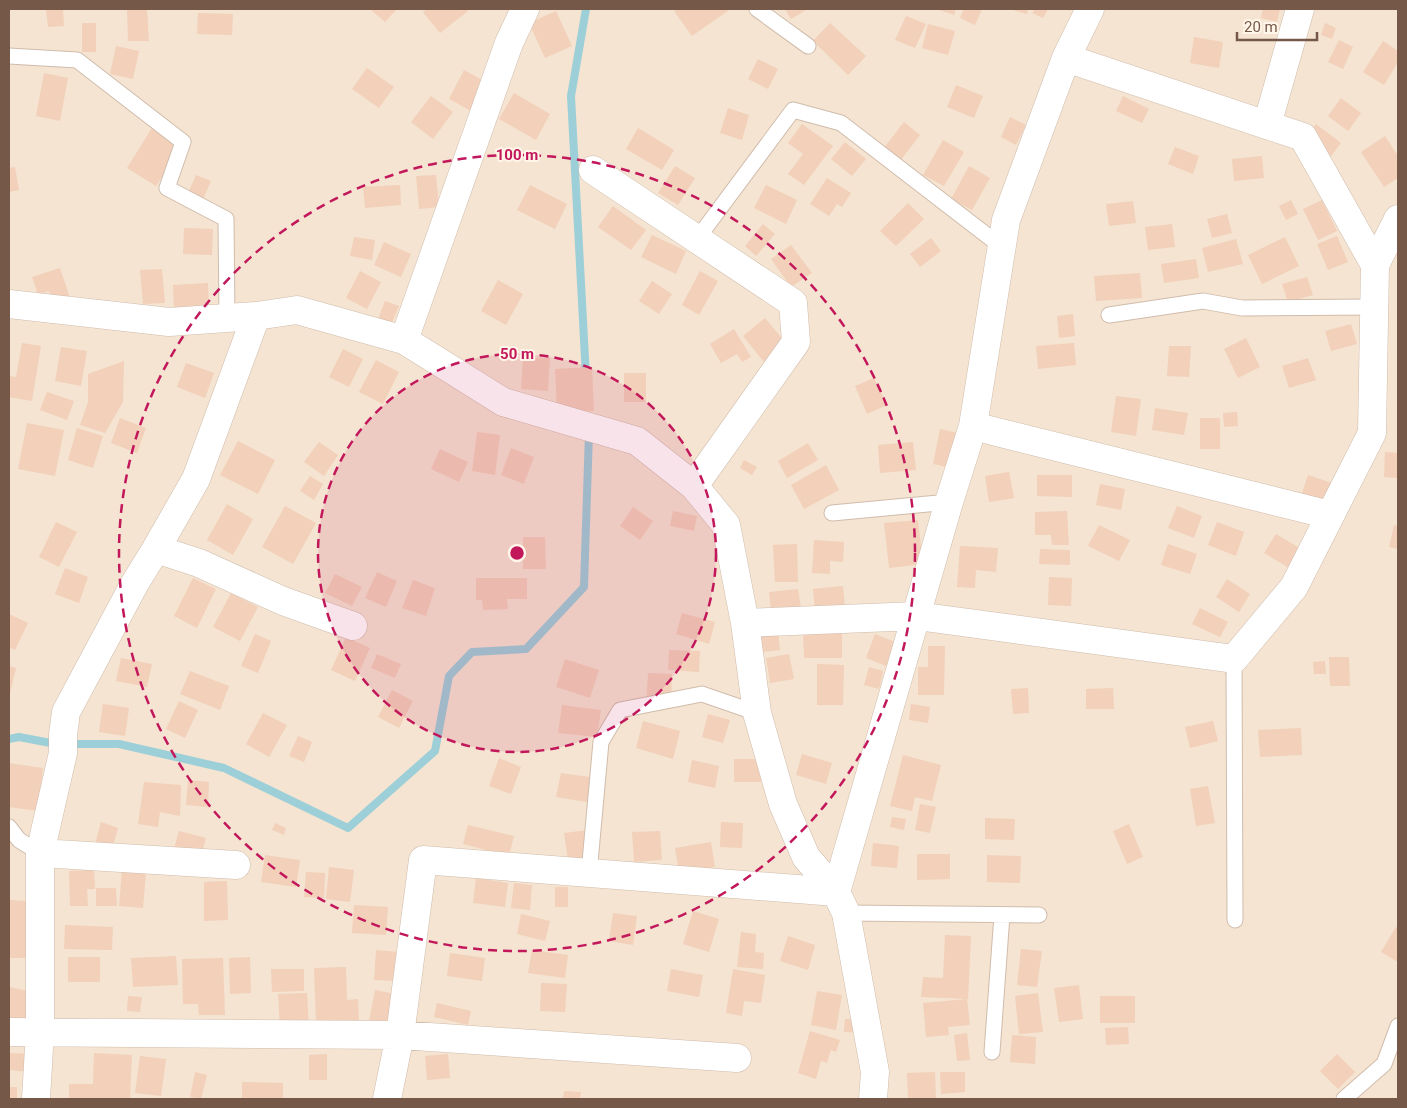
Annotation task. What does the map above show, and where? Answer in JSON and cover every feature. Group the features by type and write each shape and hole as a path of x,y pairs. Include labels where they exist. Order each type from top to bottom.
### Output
{"street":[{"path":"404,340 509,43 525,9"},
{"path":"874,1099 875,1072 841,902 917,616 949,502 974,426 1006,220 1066,58 1090,9"},
{"path":"1267,125 1300,9"},
{"path":"1066,58 1303,137 1375,265"},
{"path":"593,170 793,303 796,342 694,486"},
{"path":"744,623 917,616 1234,660 1294,587 1372,432 1375,265 1398,219"},
{"path":"9,304 169,322 256,316 297,310 404,340 503,402 636,441 694,486 726,524 744,623 756,713 783,804 806,857 841,902"},
{"path":"36,1099 40,1031 40,853 63,744 66,712 135,583 196,479 256,316"},
{"path":"974,426 1330,515"},
{"path":"156,549 199,563 283,601 352,626"},
{"path":"40,853 236,865"},
{"path":"388,1099 400,1035 423,860 589,873 841,902"},
{"path":"9,1032 400,1035 736,1058"}],"lane":[{"path":"756,9 808,46"},
{"path":"9,56 77,60 183,142 167,188 226,219 227,318"},
{"path":"697,239 793,110 841,123 1002,247"},
{"path":"1109,314 1203,301 1242,308 1374,307"},
{"path":"832,513 949,502"},
{"path":"1234,660 1235,920"},
{"path":"589,873 601,742 620,710 702,694 756,713"},
{"path":"9,827 19,840 40,853"},
{"path":"841,902 1039,915"},
{"path":"992,1052 1002,914"},
{"path":"1344,1099 1384,1064 1398,1026"}],"shaded area":[{"path":"9,9 1398,9 1398,1099 9,1099"}],"building":[{"path":"46,9 63,9 64,26 48,27"},
{"path":"127,9 147,9 149,41 128,41"},
{"path":"370,9 397,9 385,22"},
{"path":"427,9 466,9 468,11 440,33 423,12"},
{"path":"678,9 729,10 692,36 674,11"},
{"path":"785,9 805,9 806,10 791,19"},
{"path":"937,9 956,9 954,15"},
{"path":"964,9 982,9 975,25 960,18"},
{"path":"1009,9 1028,9 1027,14"},
{"path":"1035,9 1048,9 1043,18 1032,13"},
{"path":"1263,9 1280,9 1277,22 1261,18"},
{"path":"556,11 572,46 545,58 529,23"},
{"path":"198,13 233,14 232,35 197,34"},
{"path":"906,16 926,24 915,48 895,40"},
{"path":"82,23 96,23 96,52 82,52"},
{"path":"830,23 866,56 848,75 813,41"},
{"path":"1325,23 1336,28 1332,39 1321,35"},
{"path":"928,24 955,31 948,55 922,48"},
{"path":"1194,37 1223,42 1219,68 1190,63"},
{"path":"1339,40 1353,47 1343,69 1328,62"},
{"path":"1383,41 1398,51 1398,62 1384,85 1363,72"},
{"path":"116,46 139,51 133,79 110,74"},
{"path":"758,59 778,69 768,89 748,79"},
{"path":"367,68 394,87 379,108 352,89"},
{"path":"464,70 486,82 471,111 449,99"},
{"path":"44,73 68,78 60,121 36,116"},
{"path":"956,85 983,96 974,118 947,107"},
{"path":"514,93 550,114 536,140 499,119"},
{"path":"431,96 453,112 433,139 411,122"},
{"path":"1123,96 1149,109 1142,123 1116,111"},
{"path":"1341,98 1361,113 1348,131 1328,116"},
{"path":"728,108 749,115 742,140 720,133"},
{"path":"1010,117 1026,125 1016,145 1001,137"},
{"path":"904,122 920,135 900,161 883,149"},
{"path":"802,124 833,146 804,185 788,174 803,154 788,143"},
{"path":"1316,124 1341,143 1325,164 1300,144"},
{"path":"152,128 181,147 156,186 127,168"},
{"path":"638,128 674,150 662,170 626,149"},
{"path":"1385,136 1398,156 1398,178 1384,187 1361,152"},
{"path":"943,140 964,152 944,186 923,175"},
{"path":"845,142 866,159 852,176 831,159"},
{"path":"1175,147 1199,156 1193,174 1168,164"},
{"path":"1262,156 1264,178 1234,181 1232,159"},
{"path":"675,166 695,178 678,205 658,193"},
{"path":"969,166 990,178 972,210 951,199"},
{"path":"15,167 19,190 9,192 9,168"},
{"path":"196,175 211,181 200,206 185,200"},
{"path":"436,175 439,207 419,209 416,176"},
{"path":"827,178 851,193 842,207 837,204 829,216 810,204"},
{"path":"400,185 401,205 365,208 363,187"},
{"path":"530,185 567,204 555,229 517,210"},
{"path":"766,185 797,200 786,224 754,208"},
{"path":"1291,200 1298,214 1286,220 1279,206"},
{"path":"1322,200 1337,231 1318,240 1303,209"},
{"path":"1133,201 1136,223 1109,226 1106,204"},
{"path":"908,203 924,219 896,246 880,231"},
{"path":"613,206 646,230 631,250 598,227"},
{"path":"1227,214 1232,233 1212,238 1207,219"},
{"path":"763,224 775,234 756,256 745,246"},
{"path":"1172,224 1175,247 1148,250 1145,227"},
{"path":"184,228 213,229 212,255 183,254"},
{"path":"652,235 686,251 676,274 641,257"},
{"path":"1337,236 1348,262 1328,270 1317,244"},
{"path":"354,237 375,240 372,260 350,256"},
{"path":"1285,237 1299,266 1262,284 1248,255"},
{"path":"931,238 941,251 920,267 910,254"},
{"path":"1236,239 1243,264 1208,272 1202,248"},
{"path":"384,242 411,254 401,277 374,265"},
{"path":"791,245 812,273 791,287 771,259"},
{"path":"1196,259 1199,278 1164,283 1161,264"},
{"path":"60,268 71,301 54,307 49,291 38,294 32,277"},
{"path":"162,269 165,303 143,304 140,270"},
{"path":"360,271 381,282 367,309 346,298"},
{"path":"700,271 718,281 699,315 682,305"},
{"path":"1140,273 1142,298 1096,301 1094,276"},
{"path":"1307,277 1313,295 1288,302 1282,284"},
{"path":"498,280 523,294 506,325 481,311"},
{"path":"652,281 672,294 659,314 639,301"},
{"path":"208,283 209,310 174,311 173,285"},
{"path":"385,301 399,306 390,327 377,322"},
{"path":"1073,314 1075,336 1059,338 1057,316"},
{"path":"765,318 791,349 768,367 743,336"},
{"path":"1351,324 1357,344 1331,351 1325,331"},
{"path":"734,329 751,357 742,362 737,354 721,363 710,344"},
{"path":"1246,338 1260,367 1238,378 1224,349"},
{"path":"22,343 41,346 32,401 9,397 9,376 16,377"},
{"path":"1074,343 1076,365 1038,369 1036,346"},
{"path":"1169,346 1191,346 1189,377 1167,376"},
{"path":"61,347 87,351 81,386 55,381"},
{"path":"343,349 363,359 349,387 329,377"},
{"path":"523,357 550,358 548,391 521,389"},
{"path":"1308,358 1316,380 1289,388 1282,366"},
{"path":"376,360 399,372 383,404 359,392"},
{"path":"124,361 123,402 105,433 80,425 88,402 88,374"},
{"path":"186,363 214,373 205,398 177,387"},
{"path":"592,367 594,411 557,412 555,369"},
{"path":"624,373 646,373 646,402 624,402"},
{"path":"874,378 887,405 867,414 855,386"},
{"path":"47,392 74,401 67,420 40,410"},
{"path":"1116,396 1141,399 1136,436 1111,432"},
{"path":"1155,408 1188,413 1184,435 1152,430"},
{"path":"1237,412 1238,426 1224,427 1223,413"},
{"path":"120,418 146,428 137,453 111,443"},
{"path":"1200,418 1220,418 1220,449 1200,449"},
{"path":"27,423 64,430 55,476 18,469"},
{"path":"77,428 103,436 93,468 68,460"},
{"path":"940,429 967,435 959,470 933,464"},
{"path":"477,432 500,435 495,475 472,471"},
{"path":"238,441 275,460 258,494 220,475"},
{"path":"319,442 338,455 324,476 304,462"},
{"path":"913,442 916,470 880,473 878,445"},
{"path":"808,443 818,460 787,478 778,461"},
{"path":"511,448 534,457 524,484 501,475"},
{"path":"440,449 468,462 459,482 431,469"},
{"path":"1385,452 1398,453 1398,478 1384,477"},
{"path":"744,460 757,467 752,475 740,468"},
{"path":"826,465 839,490 804,509 791,485"},
{"path":"1009,472 1014,498 989,502 985,476"},
{"path":"1037,475 1072,475 1072,497 1037,496"},
{"path":"1308,475 1338,485 1330,509 1300,499"},
{"path":"310,476 323,484 314,500 300,491"},
{"path":"1100,484 1125,489 1121,510 1096,505"},
{"path":"227,504 253,519 233,555 207,540"},
{"path":"285,506 316,523 293,564 262,547"},
{"path":"1177,506 1202,516 1194,538 1168,528"},
{"path":"633,507 653,521 640,540 620,526"},
{"path":"673,511 697,516 694,531 670,526"},
{"path":"1067,511 1069,545 1052,545 1051,535 1035,535 1035,512"},
{"path":"918,520 923,564 889,568 884,523"},
{"path":"56,522 77,532 59,567 39,557"},
{"path":"1217,522 1244,532 1236,556 1208,545"},
{"path":"1099,525 1130,540 1119,561 1088,546"},
{"path":"1394,525 1398,526 1398,549 1389,547"},
{"path":"1276,534 1303,550 1291,569 1264,553"},
{"path":"523,537 545,537 546,569 523,569"},
{"path":"814,540 844,542 843,562 830,561 830,574 812,573"},
{"path":"797,544 798,582 775,582 773,545"},
{"path":"1168,544 1197,554 1190,574 1161,565"},
{"path":"960,546 998,548 996,572 976,570 975,588 957,587"},
{"path":"1040,549 1070,550 1070,565 1039,564"},
{"path":"65,568 88,577 79,603 55,594"},
{"path":"377,572 397,581 386,607 365,598"},
{"path":"335,574 362,587 352,606 325,593"},
{"path":"1049,577 1072,578 1071,606 1048,605"},
{"path":"193,578 216,589 197,628 174,616"},
{"path":"476,578 527,578 527,599 507,599 508,609 483,610 482,600 476,600"},
{"path":"1227,579 1250,594 1239,612 1216,597"},
{"path":"413,580 435,588 426,616 402,608"},
{"path":"843,586 845,608 815,611 813,589"},
{"path":"798,589 801,608 771,612 769,592"},
{"path":"231,593 258,607 240,641 213,627"},
{"path":"1200,608 1228,622 1220,637 1192,624"},
{"path":"682,613 715,622 709,644 676,634"},
{"path":"9,614 28,623 15,650 9,647"},
{"path":"778,629 780,650 762,652 760,631"},
{"path":"842,632 842,658 804,658 803,633"},
{"path":"255,634 271,641 258,673 241,666"},
{"path":"875,634 895,642 886,666 866,658"},
{"path":"346,637 370,648 355,681 331,670"},
{"path":"928,646 945,646 944,695 918,695 918,667 928,667"},
{"path":"669,650 700,651 699,672 668,670"},
{"path":"377,654 401,664 395,678 371,668"},
{"path":"789,654 794,679 770,683 766,658"},
{"path":"1329,657 1349,657 1350,686 1330,686"},
{"path":"121,658 152,664 147,687 116,681"},
{"path":"565,659 599,670 590,698 556,687"},
{"path":"1325,661 1326,674 1314,674 1313,662"},
{"path":"817,664 844,665 843,705 817,705"},
{"path":"9,666 16,668 10,694 9,694"},
{"path":"869,667 883,671 879,689 864,685"},
{"path":"190,671 229,686 220,710 180,694"},
{"path":"648,673 672,674 671,707 646,706"},
{"path":"1028,688 1029,713 1013,714 1011,689"},
{"path":"1113,688 1114,709 1086,709 1086,689"},
{"path":"392,690 413,701 399,728 378,717"},
{"path":"179,701 198,710 185,738 166,729"},
{"path":"103,704 129,708 125,736 99,732"},
{"path":"911,704 930,707 928,723 909,720"},
{"path":"562,705 601,710 597,737 558,733"},
{"path":"263,713 287,725 269,757 246,744"},
{"path":"708,714 730,720 723,743 702,737"},
{"path":"643,721 680,731 673,759 636,748"},
{"path":"1213,721 1218,741 1190,748 1185,727"},
{"path":"1301,728 1302,755 1260,757 1258,730"},
{"path":"298,736 312,742 304,762 289,756"},
{"path":"802,754 832,763 826,784 796,775"},
{"path":"903,755 941,765 932,801 915,797 912,811 890,806"},
{"path":"499,758 521,767 511,794 489,786"},
{"path":"734,759 760,759 761,782 734,782"},
{"path":"692,760 719,766 715,788 688,782"},
{"path":"9,763 43,768 38,811 9,807"},
{"path":"561,773 597,778 593,803 556,797"},
{"path":"188,780 209,782 208,807 186,805"},
{"path":"144,782 181,785 180,816 160,812 158,827 138,824"},
{"path":"1208,786 1215,823 1196,826 1190,789"},
{"path":"920,804 936,807 930,833 915,830"},
{"path":"892,817 906,819 904,830 890,827"},
{"path":"985,818 1015,819 1014,840 985,839"},
{"path":"101,822 118,828 111,853 94,848"},
{"path":"721,822 743,823 742,848 720,847"},
{"path":"275,823 286,828 284,835 272,830"},
{"path":"1129,824 1143,857 1127,864 1113,831"},
{"path":"468,825 514,836 509,856 463,844"},
{"path":"588,830 592,863 569,867 564,833"},
{"path":"179,831 206,838 198,866 171,859"},
{"path":"660,831 662,860 634,862 632,832"},
{"path":"711,842 715,867 679,873 675,848"},
{"path":"873,843 899,846 897,868 871,866"},
{"path":"917,854 950,854 950,879 917,880"},
{"path":"265,855 300,860 296,887 261,882"},
{"path":"987,855 1021,856 1020,883 987,882"},
{"path":"329,867 354,870 350,902 326,899"},
{"path":"94,870 95,889 87,889 88,906 70,906 69,871"},
{"path":"122,870 146,872 143,908 119,906"},
{"path":"306,872 325,873 324,898 304,897"},
{"path":"476,878 508,883 505,907 473,903"},
{"path":"227,881 228,920 204,921 204,882"},
{"path":"514,883 532,885 530,910 511,908"},
{"path":"555,887 568,887 568,907 555,907"},
{"path":"96,888 116,888 117,906 96,906"},
{"path":"9,900 28,901 26,958 9,958"},
{"path":"354,905 388,907 386,935 352,933"},
{"path":"693,911 719,919 709,952 683,944"},
{"path":"613,913 637,916 633,945 609,941"},
{"path":"521,914 550,921 545,941 517,934"},
{"path":"65,925 113,927 112,950 64,949"},
{"path":"1396,927 1398,928 1398,962 1381,952"},
{"path":"741,932 756,934 755,952 764,953 763,969 737,967"},
{"path":"945,935 971,936 968,999 921,997 923,977 943,978"},
{"path":"788,936 815,945 808,970 780,961"},
{"path":"1021,949 1042,951 1037,987 1017,985"},
{"path":"376,950 398,952 395,981 374,980"},
{"path":"532,950 568,955 565,978 528,973"},
{"path":"450,953 485,958 482,981 447,976"},
{"path":"176,956 178,985 133,987 131,958"},
{"path":"68,957 100,957 100,982 68,982"},
{"path":"250,957 251,993 230,994 229,958"},
{"path":"223,958 225,1015 199,1015 198,1004 183,1004 182,959"},
{"path":"346,967 347,1000 358,999 359,1021 316,1023 314,968"},
{"path":"271,969 304,969 304,991 272,992"},
{"path":"671,969 703,975 699,997 667,991"},
{"path":"733,969 765,975 761,1003 744,1001 742,1016 726,1013"},
{"path":"541,983 567,984 565,1012 540,1011"},
{"path":"1079,985 1083,1019 1059,1022 1054,988"},
{"path":"9,987 33,992 26,1027 9,1024"},
{"path":"375,990 396,994 390,1025 369,1021"},
{"path":"817,991 842,995 836,1030 811,1025"},
{"path":"307,993 309,1028 280,1029 278,994"},
{"path":"1038,993 1043,1032 1019,1034 1015,996"},
{"path":"128,996 142,997 140,1012 127,1011"},
{"path":"1100,996 1135,996 1135,1023 1100,1023"},
{"path":"967,999 970,1025 948,1027 949,1035 926,1037 923,1003"},
{"path":"437,1003 471,1011 468,1025 434,1017"},
{"path":"845,1019 863,1020 862,1033 844,1032"},
{"path":"1128,1027 1129,1044 1106,1045 1105,1028"},
{"path":"810,1031 840,1040 836,1052 831,1050 827,1063 821,1061 816,1079 798,1073"},
{"path":"967,1033 970,1060 957,1061 954,1035"},
{"path":"1012,1035 1036,1037 1035,1064 1010,1062"},
{"path":"10,1053 30,1054 29,1072 9,1070"},
{"path":"94,1053 132,1055 130,1099 69,1099 69,1084 93,1084"},
{"path":"327,1054 327,1080 309,1080 309,1055"},
{"path":"448,1054 450,1078 427,1080 425,1056"},
{"path":"1337,1054 1355,1072 1338,1089 1320,1071"},
{"path":"140,1056 166,1059 161,1096 135,1093"},
{"path":"195,1072 207,1075 201,1099 190,1097"},
{"path":"935,1072 936,1099 908,1099 907,1073"},
{"path":"940,1072 965,1072 965,1092 941,1094"},
{"path":"242,1082 283,1083 283,1099 242,1099"},
{"path":"9,1087 17,1087 17,1099 9,1099"},
{"path":"564,1091 581,1092 580,1099 563,1099"}],"waterway":[{"path":"586,9 571,96 586,377"},
{"path":"9,739 19,737 56,744 119,744 224,768 348,828 435,751 449,676 472,652 526,649 584,587 589,433"}]}
